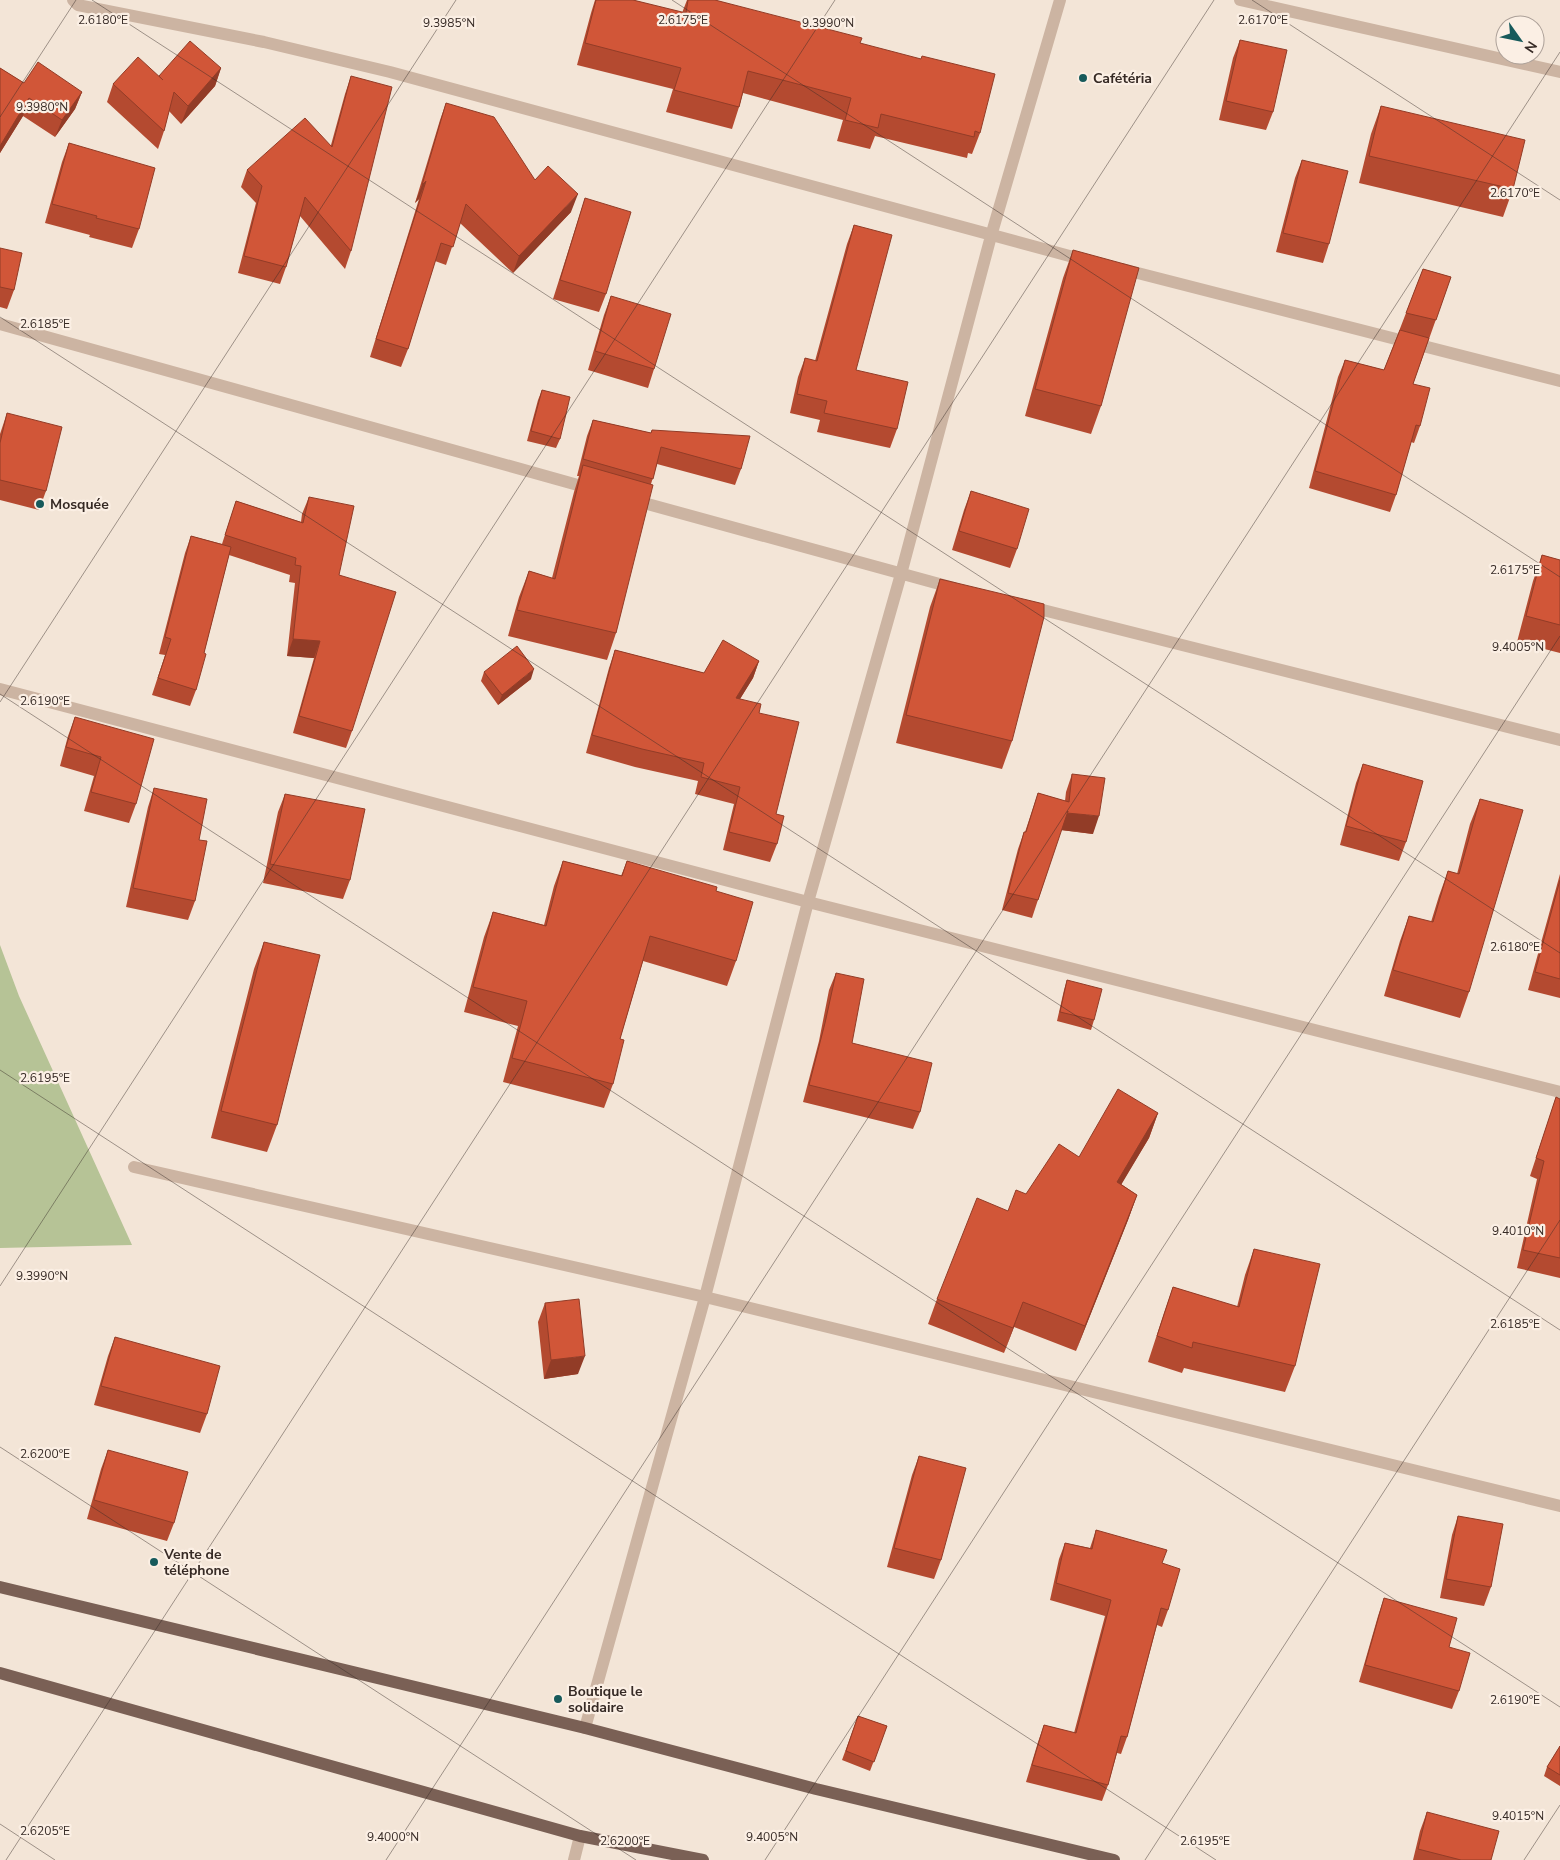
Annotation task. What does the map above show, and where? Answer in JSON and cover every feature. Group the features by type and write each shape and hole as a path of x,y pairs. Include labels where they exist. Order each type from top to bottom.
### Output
{"main road":[{"path":"0,1587 585,1728 816,1789 1114,1860"},
{"path":"0,1673 580,1836 703,1860"}],"street":[{"path":"73,0 78,5 264,42 390,72 991,236 1560,381"},
{"path":"585,1728 705,1297 808,902 901,574 991,236 1060,0"},
{"path":"1240,0 1560,72"},
{"path":"0,324 604,492"},
{"path":"623,497 969,592"},
{"path":"1018,604 1560,740"},
{"path":"0,689 808,902 1560,1092"},
{"path":"134,1167 705,1297 1560,1506"},
{"path":"574,1860 580,1836"}],"green space":[{"path":"0,945 19,996 132,1245 0,1248"}],"building":[{"path":"596,0 633,0 686,13 688,0 715,0 862,38 860,43 921,59 922,56 995,74 980,133 975,131 974,137 881,114 878,128 845,120 851,98 748,71 739,107 674,90 681,68 585,43"},
{"path":"1240,40 1287,50 1273,112 1226,101"},
{"path":"190,41 221,68 188,106 174,92 164,131 113,84 138,57 163,80 159,76"},
{"path":"38,62 82,92 62,120 29,98 0,146 0,68 24,83"},
{"path":"351,76 392,87 351,251 305,197 286,267 244,256 262,186 247,170 305,118 332,147"},
{"path":"446,103 494,117 535,180 548,166 578,194 519,256 466,204 453,247 441,243 408,349 376,339 426,181 422,185"},
{"path":"1381,106 1525,140 1513,189 1369,156"},
{"path":"69,143 155,168 139,229 52,204"},
{"path":"1302,160 1348,171 1329,244 1283,233"},
{"path":"585,198 631,212 606,294 560,280"},
{"path":"854,225 892,235 856,370 908,382 897,429 824,413 827,401 797,394 805,358 817,361"},
{"path":"0,248 22,253 14,290 0,287"},
{"path":"1073,250 1139,268 1101,406 1035,389"},
{"path":"1423,269 1451,277 1436,320 1406,313"},
{"path":"611,296 671,314 654,369 595,351"},
{"path":"1400,330 1429,338 1413,384 1430,388 1420,426 1416,425 1396,495 1315,471 1345,360 1384,370"},
{"path":"542,390 570,397 560,439 531,431"},
{"path":"7,413 62,427 46,491 0,480 0,443"},
{"path":"593,420 651,433 652,430 750,436 741,469 661,447 653,479 583,459"},
{"path":"583,465 653,485 616,633 517,610 529,571 555,579"},
{"path":"971,491 1029,509 1017,549 959,531"},
{"path":"309,497 354,506 339,575 396,592 352,731 299,716 320,641 293,639 301,566 295,565 296,558 225,535 236,501 303,523"},
{"path":"191,536 231,547 196,690 158,678 171,639 165,637"},
{"path":"1542,555 1560,560 1560,625 1526,616"},
{"path":"940,579 1044,604 1044,617 1012,741 906,715"},
{"path":"723,640 759,661 736,698 761,704 759,713 799,722 776,814 784,816 777,844 729,832 740,787 701,777 704,763 592,735 615,650 704,673"},
{"path":"517,646 534,669 502,695 484,672"},
{"path":"75,717 154,739 136,804 91,792 101,757 66,747"},
{"path":"1363,764 1423,781 1406,842 1346,826"},
{"path":"1072,774 1105,778 1099,816 1067,813 1038,900 1008,893 1024,832 1026,832 1038,793 1069,802"},
{"path":"154,788 207,799 199,840 207,841 195,901 133,888"},
{"path":"285,794 365,809 350,880 270,864"},
{"path":"1480,799 1523,810 1469,992 1393,970 1409,916 1433,922 1448,871 1459,874"},
{"path":"563,861 622,876 627,861 717,887 716,891 753,902 736,961 650,936 620,1039 624,1040 613,1084 512,1058 527,1001 473,987 493,912 546,926"},
{"path":"1560,880 1560,979 1535,972"},
{"path":"264,942 320,955 277,1125 221,1111"},
{"path":"836,973 864,979 852,1043 932,1063 920,1112 809,1085"},
{"path":"1067,980 1102,989 1094,1020 1060,1012"},
{"path":"1118,1089 1158,1113 1117,1182 1137,1195 1085,1326 1023,1302 1013,1328 937,1299 977,1198 1008,1211 1016,1190 1026,1194 1059,1144 1079,1157"},
{"path":"1556,1097 1560,1099 1560,1258 1523,1250 1544,1161 1536,1158"},
{"path":"1254,1249 1320,1264 1295,1366 1193,1342 1192,1348 1157,1336 1173,1287 1239,1307"},
{"path":"579,1299 585,1356 551,1360 545,1303"},
{"path":"115,1337 220,1366 207,1414 101,1386"},
{"path":"108,1450 188,1472 174,1523 94,1500"},
{"path":"919,1456 966,1468 941,1560 894,1548"},
{"path":"1458,1516 1503,1524 1491,1587 1446,1579"},
{"path":"1096,1530 1167,1550 1162,1563 1180,1569 1168,1610 1161,1608 1127,1737 1121,1736 1108,1785 1032,1765 1044,1725 1076,1733 1111,1600 1056,1583 1065,1543 1092,1549"},
{"path":"1384,1598 1457,1618 1449,1647 1470,1653 1459,1691 1365,1665"},
{"path":"858,1716 887,1726 874,1762 846,1751"},
{"path":"1560,1746 1560,1775 1547,1767"},
{"path":"1427,1812 1499,1831 1491,1860 1461,1860 1418,1849"}],"place":[{"name":"Cafétéria","path":"1083,78"},
{"name":"Mosquée","path":"40,504"},
{"name":"Vente de téléphone","path":"154,1562"},
{"name":"Boutique le solidaire","path":"558,1699"}]}
